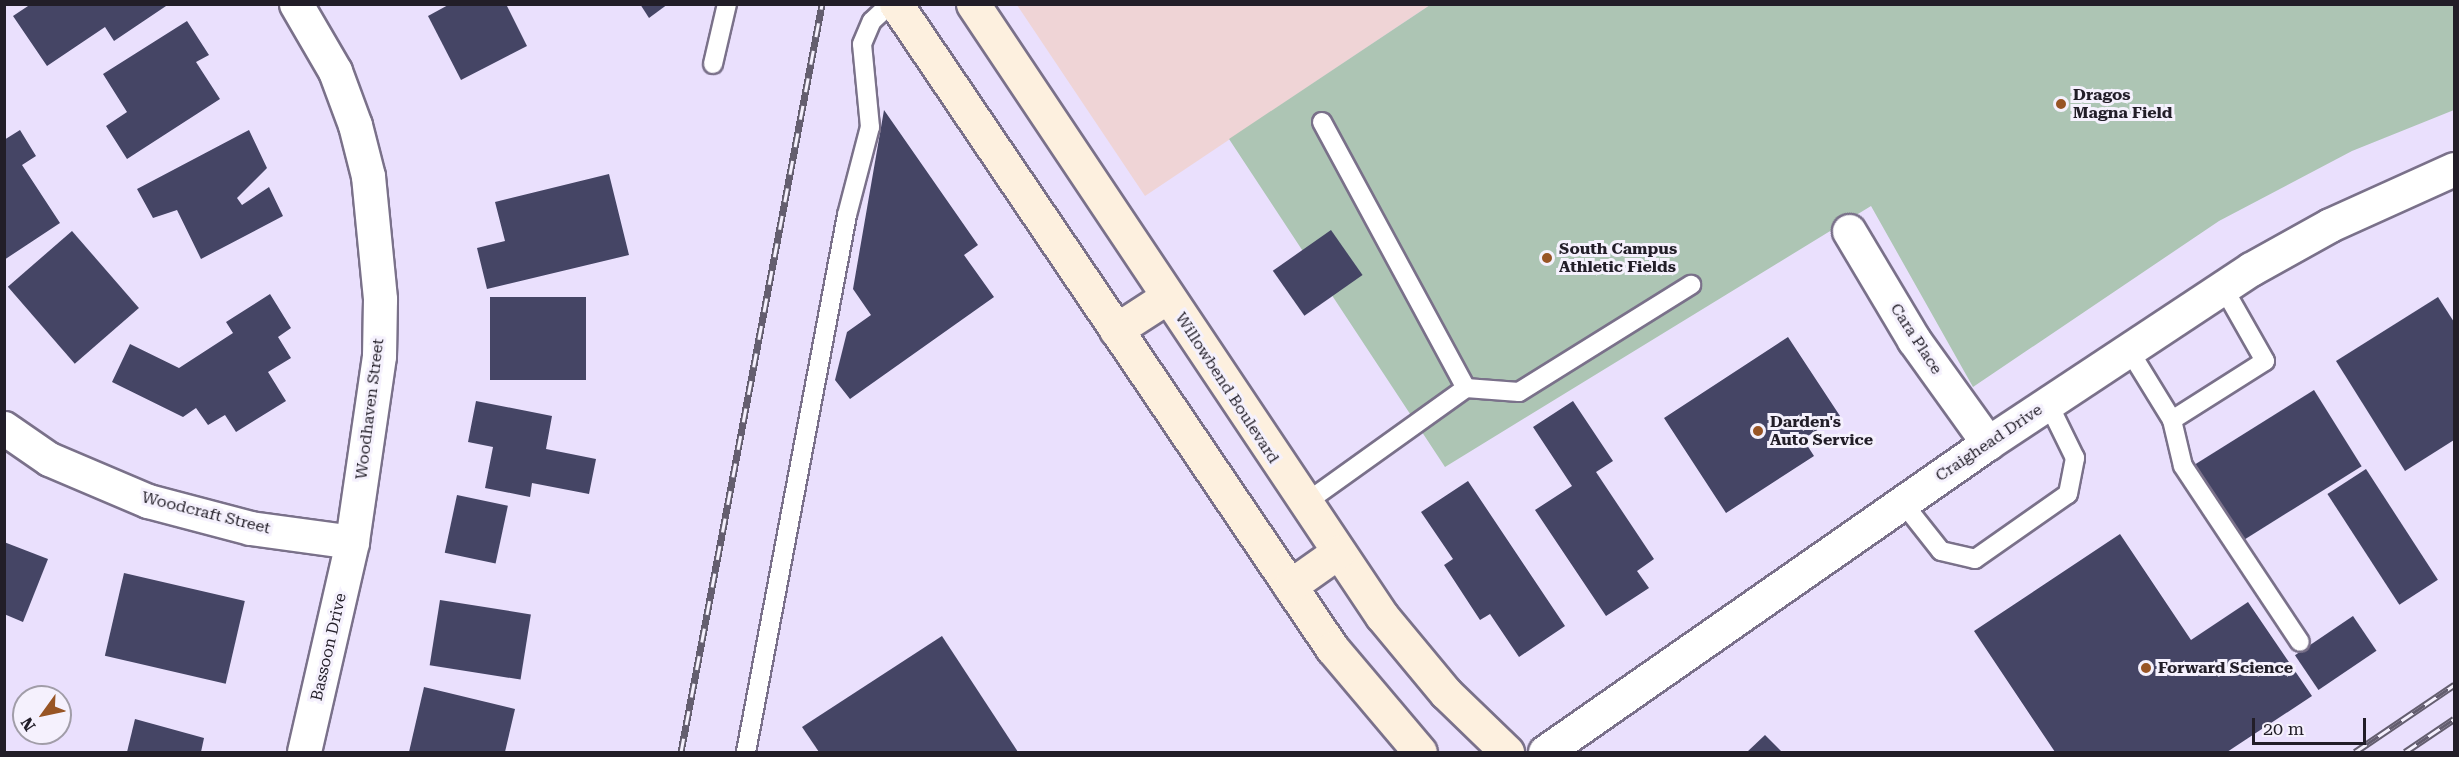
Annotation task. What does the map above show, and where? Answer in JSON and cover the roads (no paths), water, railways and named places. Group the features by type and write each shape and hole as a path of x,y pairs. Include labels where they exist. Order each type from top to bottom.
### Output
{"main road":[{"path":"896,4 1332,648 1420,753"},
{"name":"Willowbend Boulevard","path":"973,4 1338,552 1446,693 1507,753"},
{"path":"1116,330 1167,297"},
{"path":"1290,586 1338,552"}],"street":[{"name":"Woodhaven Street","path":"296,4 334,71 355,125 377,236 379,356 352,542"},
{"name":"Craighead Drive","path":"1545,753 1988,443 2223,287 2330,225 2454,169"},
{"name":"Cara Place","path":"1849,231 1914,340 1988,443"},
{"name":"Woodcraft Street","path":"4,428 49,459 148,501 249,528 352,542"},
{"name":"Bassoon Drive","path":"304,753 352,542"}],"lane":[{"path":"713,64 727,4"},
{"path":"746,753 847,215 870,127 862,44 872,21 890,4"},
{"path":"1322,122 1466,388"},
{"path":"1305,504 1466,388 1519,392 1691,285"},
{"path":"2172,420 2265,361 2223,287"},
{"path":"2129,350 2172,420 2183,466 2300,642"},
{"path":"1903,502 1941,551 1975,559 2068,494 2075,458 2048,403"}],"railway":[{"path":"681,752 822,4"},
{"path":"2355,752 2454,685"},
{"path":"2405,752 2454,719"}],"place":[{"name":"Dragos Magna Field","path":"2061,104"},
{"name":"South Campus Athletic Fields","path":"1547,258"},
{"name":"Darden's Auto Service","path":"1758,431"},
{"name":"Forward Science","path":"2146,668"}]}
